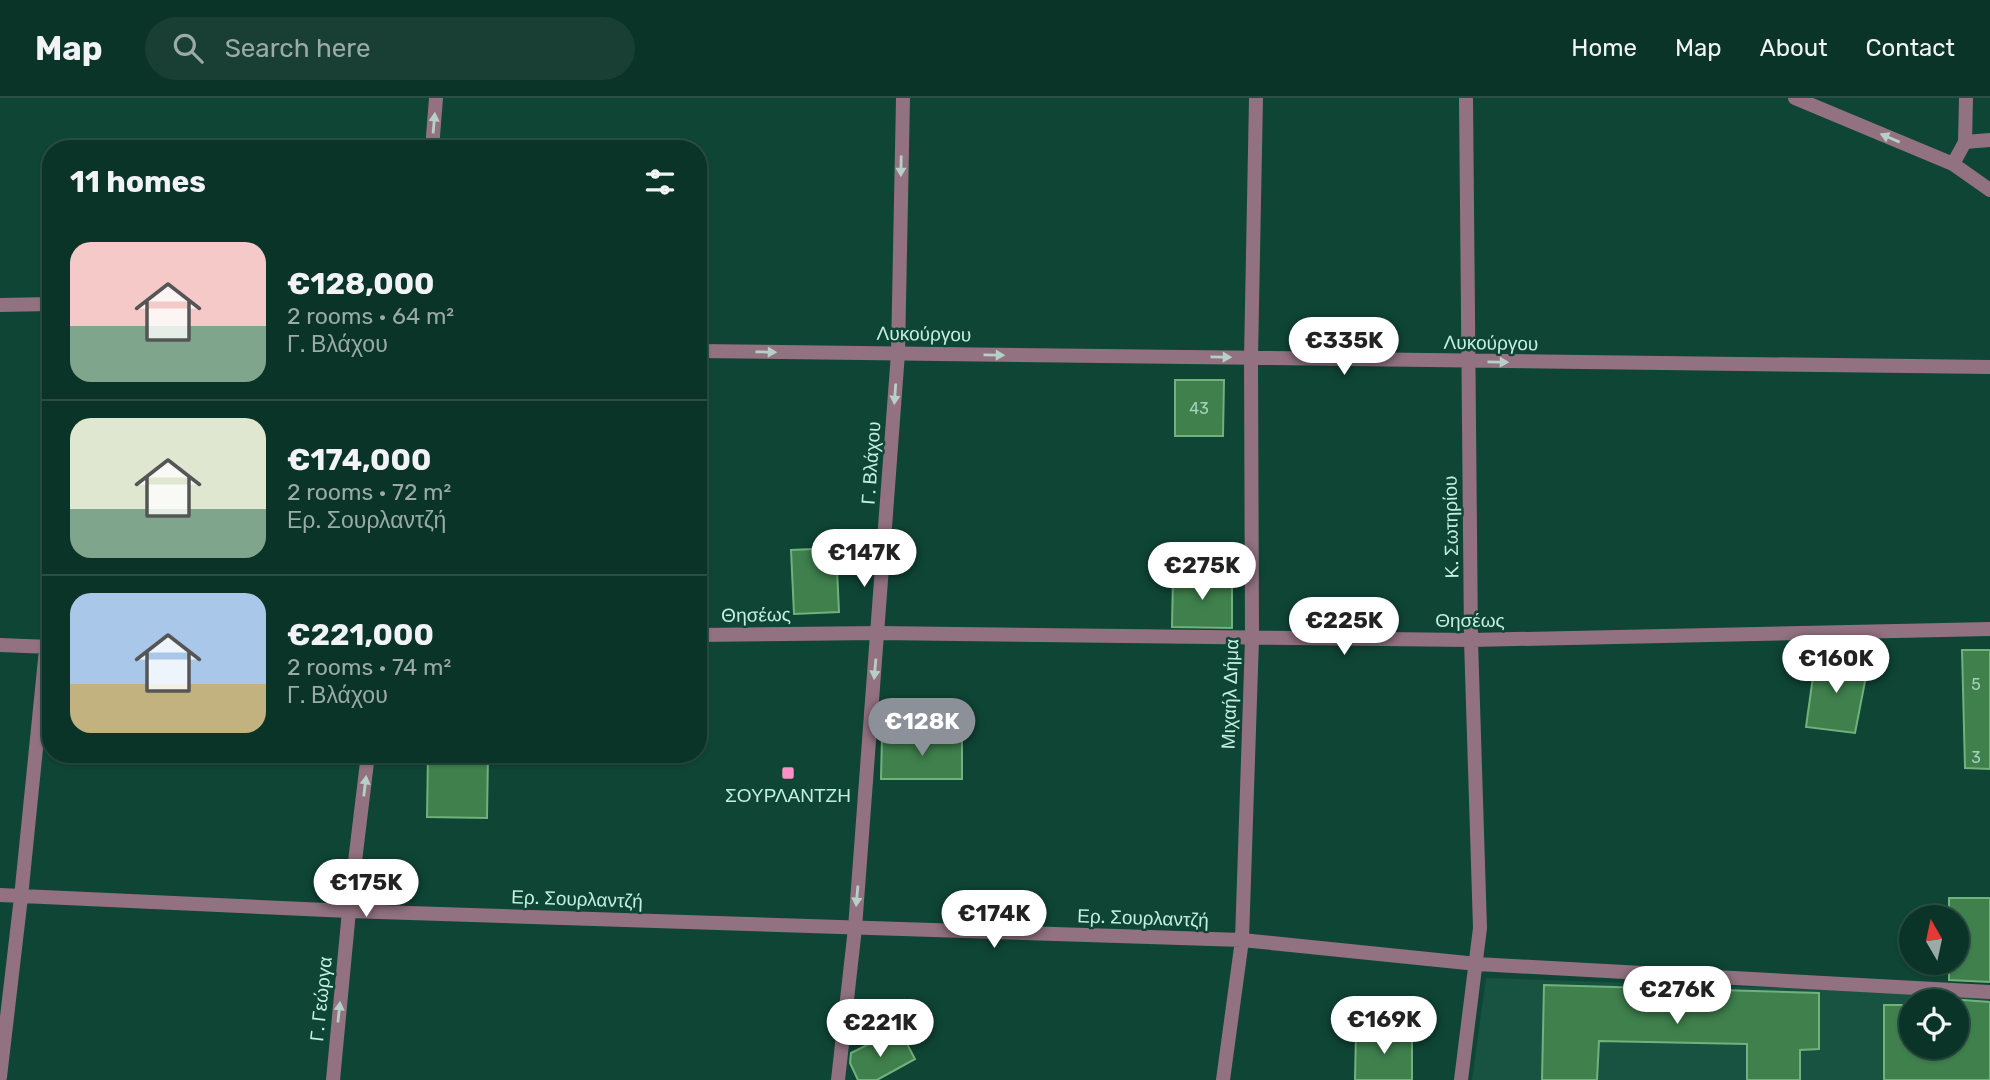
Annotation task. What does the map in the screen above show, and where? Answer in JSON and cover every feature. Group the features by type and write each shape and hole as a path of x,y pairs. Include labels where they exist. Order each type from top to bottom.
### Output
{"street":[{"path":"433,140 436,98"},
{"name":"Γ. Βλάχου","path":"838,1080 855,928 898,353 903,98"},
{"name":"Μιχαήλ Δήμα","path":"1223,1080 1242,940 1252,639 1251,358 1256,98"},
{"name":"Κ. Σωτηρίου","path":"1461,1080 1480,928 1471,640 1466,98"},
{"path":"1795,98 1953,164 1990,190"},
{"path":"1953,164 1965,142 1966,98"},
{"path":"1965,142 1990,140"},
{"path":"0,305 42,304"},
{"name":"Λυκούργου","path":"707,351 1990,367"},
{"name":"Θησέως","path":"707,635 878,633 1471,640 1990,629"},
{"path":"0,645 42,647"},
{"path":"0,1077 42,703"},
{"name":"Γ. Γεώργα","path":"333,1080 349,911 368,763"},
{"name":"Ερ. Σουρλαντζή","path":"0,895 349,911 1242,940 1477,964 1990,992"}],"shaded area":[{"path":"1486,978 1899,992 1899,1059 1969,1059 1969,994 1990,995 1990,1080 1472,1080"}],"building":[{"path":"1175,380 1224,380 1223,436 1175,436"},
{"path":"836,548 839,612 794,614 791,550"},
{"path":"1173,576 1232,577 1232,628 1172,627"},
{"path":"1962,650 1990,650 1990,769 1965,768"},
{"path":"1816,655 1868,666 1855,733 1806,727"},
{"path":"882,736 962,737 962,779 881,779"},
{"path":"428,763 488,763 487,818 427,817"},
{"path":"1949,898 1990,898 1990,982 1949,980 1949,975 1969,975 1969,905 1949,905"},
{"path":"1544,985 1819,993 1819,1049 1800,1050 1800,1080 1747,1080 1747,1044 1599,1041 1597,1080 1542,1080"},
{"path":"1969,1000 1990,1002 1990,1080 1884,1080 1884,1005 1899,1005 1899,1059 1969,1059"},
{"path":"1356,1032 1412,1033 1412,1080 1355,1080"},
{"path":"905,1040 915,1059 877,1080 858,1080 850,1063 851,1053 869,1044"}],"place":[{"name":"ΣΟΥΡΛΑΝΤΖΗ","path":"788,773"}]}
